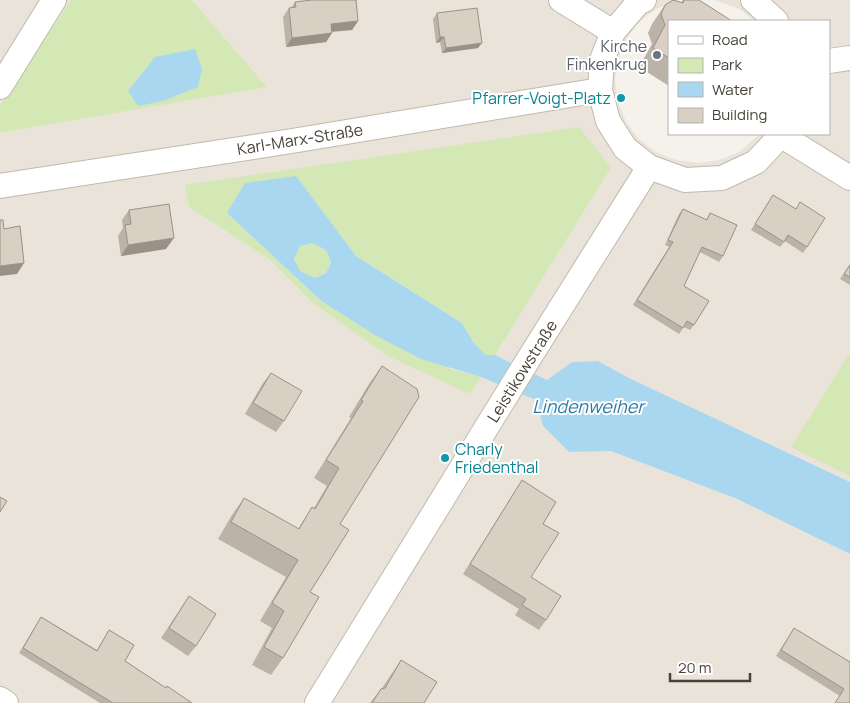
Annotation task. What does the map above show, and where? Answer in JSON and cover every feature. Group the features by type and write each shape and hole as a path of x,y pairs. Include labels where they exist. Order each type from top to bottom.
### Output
{"street":[{"path":"0,87 54,0"},
{"path":"561,0 613,32"},
{"path":"644,0 638,3 613,32 602,60 600,90 608,121 625,148 649,167 685,180 722,178 756,162 782,135 850,178"},
{"path":"753,0 775,20"},
{"path":"830,61 850,58"},
{"name":"Karl-Marx-Straße","path":"0,186 302,140 600,90"},
{"name":"Leistikowstraße","path":"317,703 649,167"},
{"path":"0,699 6,703"}],"shaded area":[{"path":"0,0 71,0 0,106"},
{"path":"192,0 680,0 656,9 639,22 626,39 618,59 615,80 618,102 626,122 639,139 656,152 676,160 698,163 719,160 739,152 759,135 830,135 830,20 754,20 739,9 715,0 850,0 850,482 629,378 598,361 572,362 547,380 495,355 611,168 189,207 270,260 313,303 470,394 481,377 536,400 543,426 569,452 611,450 735,498 850,554 850,703 0,703 0,133 267,87"}],"green space":[{"path":"71,0 192,0 267,87 0,133 0,106"},
{"path":"579,127 611,168 495,355 486,355 474,343 462,323 356,256 296,177 227,213 320,300 452,369 481,377 470,394 388,356 313,303 270,260 189,207 185,185"},
{"path":"312,243 326,250 331,262 326,273 315,278 299,271 294,258 300,246"},
{"path":"850,353 850,476 791,447"}],"water":[{"path":"195,49 202,69 198,87 163,101 138,106 128,91 155,57"},
{"name":"Lindenweiher","path":"296,176 356,256 462,323 474,343 486,355 495,355 547,380 572,362 598,361 629,378 850,482 850,554 735,498 611,451 569,452 543,426 536,400 481,377 421,359 375,335 320,300 227,213 245,183","holes":["312,243 326,250 331,262 326,273 315,278 300,271 294,259 300,246"]}],"building":[{"path":"356,0 358,21 331,24 332,33 292,38 289,8 296,7 295,2"},
{"path":"673,0 683,3 684,0 699,0 730,20 668,20 668,57 653,48 665,25 661,14 665,5"},
{"path":"477,8 482,43 446,48 444,37 440,37 437,13"},
{"path":"773,195 796,209 800,202 825,218 807,247 788,235 784,242 755,224"},
{"path":"169,204 174,238 128,245 125,225 131,224 129,210"},
{"path":"683,209 707,220 710,213 737,225 723,256 702,247 684,286 709,301 694,325 687,321 683,328 637,300 673,242 668,240"},
{"path":"0,220 3,220 4,229 20,226 24,263 0,266"},
{"path":"850,265 850,277 844,274"},
{"path":"382,366 417,389 419,397 340,524 349,530 310,592 319,597 283,658 264,647 284,611 272,603 298,560 231,522 244,498 299,529 312,507 315,509 339,468 326,460 363,401 361,400"},
{"path":"271,373 302,391 284,421 253,403"},
{"path":"522,480 556,502 543,524 559,533 531,577 561,596 546,620 522,605 526,599 470,564"},
{"path":"0,497 7,501 0,512"},
{"path":"189,596 216,614 196,646 169,628"},
{"path":"41,617 97,651 109,630 134,645 125,661 192,703 113,703 23,648"},
{"path":"794,628 850,662 850,703 835,703 844,689 781,650"},
{"path":"401,660 437,682 424,703 372,703 381,689 385,688"}],"place":[{"name":"Kirche Finkenkrug","path":"657,55"},
{"name":"Pfarrer-Voigt-Platz","path":"621,98"},
{"name":"Charly Friedenthal","path":"445,458"}]}
